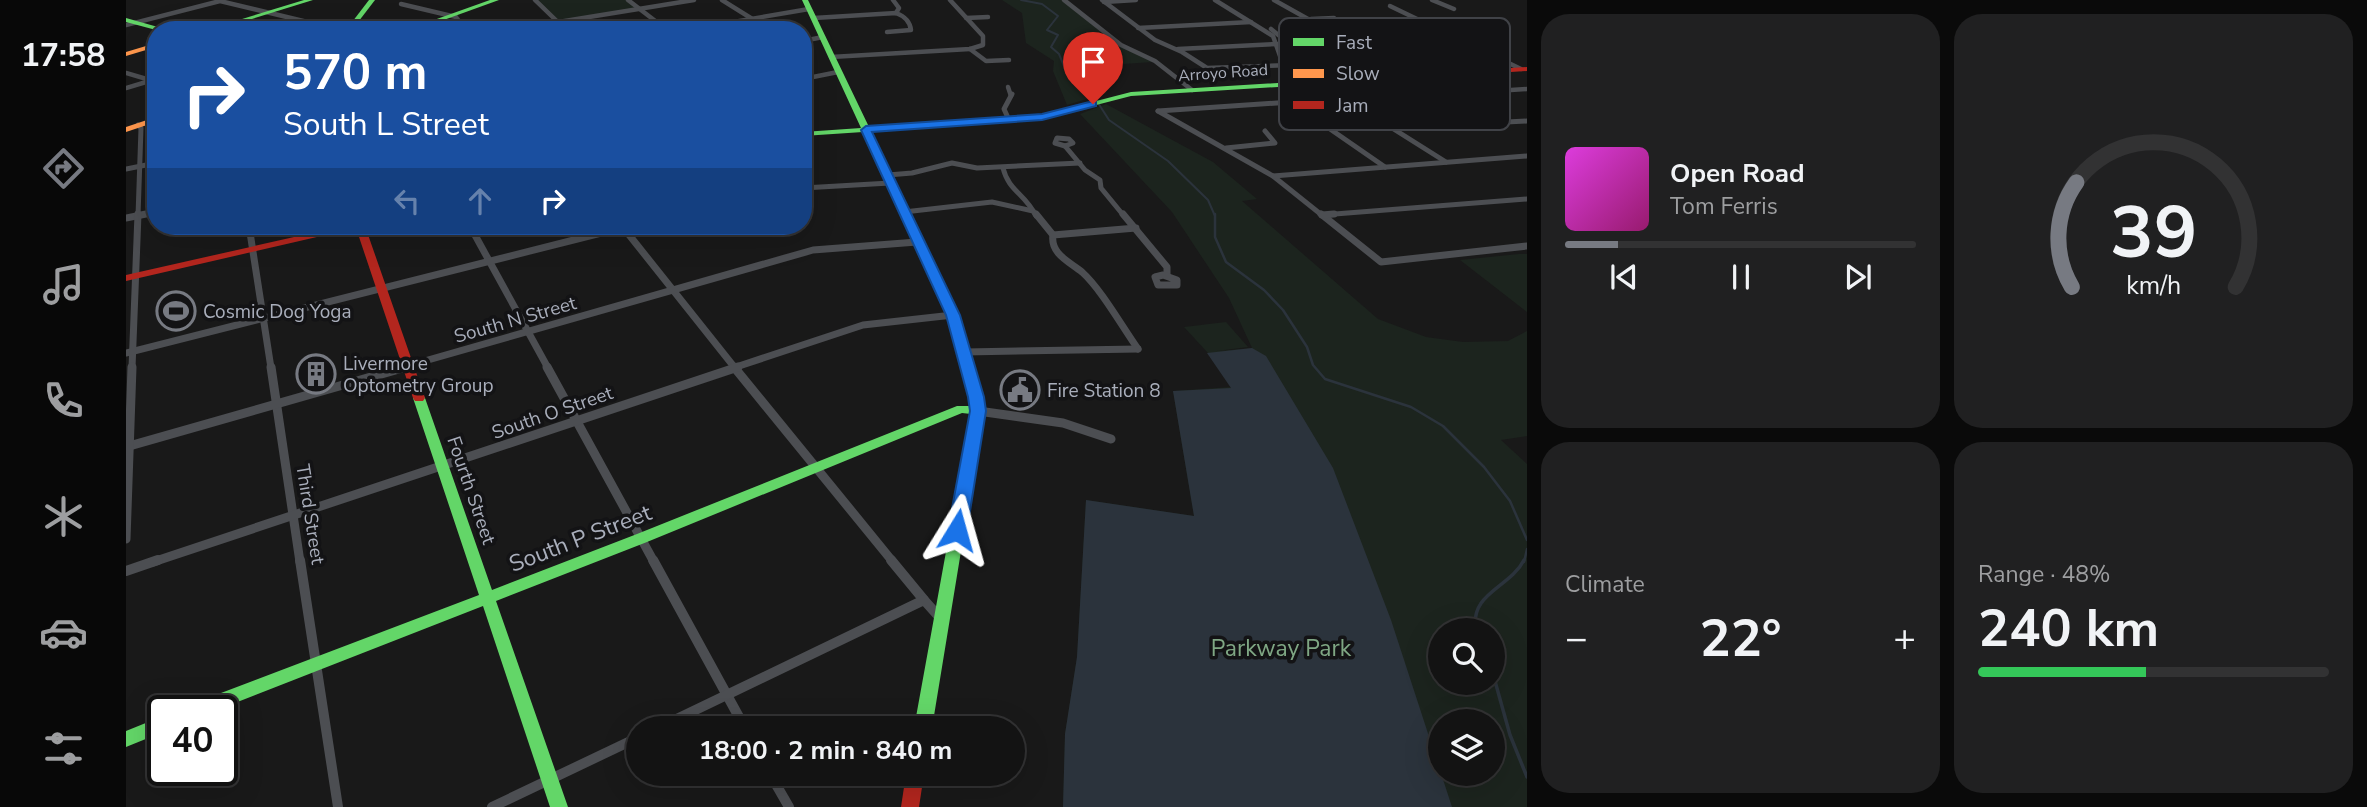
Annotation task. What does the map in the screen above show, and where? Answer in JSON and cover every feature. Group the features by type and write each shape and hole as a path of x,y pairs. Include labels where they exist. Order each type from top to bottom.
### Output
{"street":[{"path":"240,21 310,0"},
{"path":"356,21 372,0"},
{"path":"434,21 496,0"},
{"path":"536,0 557,21"},
{"path":"628,0 655,21"},
{"path":"564,21 694,0"},
{"path":"722,0 755,21"},
{"path":"893,0 898,8 896,13"},
{"path":"831,57 970,49 985,43 983,36 950,0"},
{"path":"1064,0 1121,45 1155,61 1192,90"},
{"path":"1103,1 1136,0"},
{"path":"1215,0 1273,36 1279,53"},
{"path":"1222,0 1279,35"},
{"path":"1274,0 1306,18"},
{"path":"1432,0 1454,9"},
{"path":"129,22 220,1 305,21"},
{"path":"1103,1 1154,40 1211,69 1279,66"},
{"path":"402,2 451,15 457,21"},
{"path":"1390,6 1416,18"},
{"path":"810,9 953,315 965,352 978,411 925,716"},
{"path":"740,21 810,9 896,13 904,16 912,30 887,32"},
{"path":"966,18 988,17"},
{"path":"129,22 147,26"},
{"path":"1139,28 1258,22"},
{"path":"812,39 823,37"},
{"path":"1176,49 1279,43"},
{"path":"126,54 147,48"},
{"path":"970,49 986,61 1009,60"},
{"path":"812,77 838,72"},
{"path":"126,73 147,78"},
{"path":"126,89 147,82"},
{"name":"Arroyo Road","path":"812,133 1049,116 1131,94 1279,85"},
{"path":"1008,87 1012,93 1004,109 1009,120"},
{"path":"1279,103 1158,111 1273,176 1381,262 1527,246"},
{"path":"126,539 130,277 138,216 141,128 132,127"},
{"path":"1331,130 1385,167"},
{"path":"1396,130 1446,162"},
{"path":"1226,148 1275,143 1265,131"},
{"path":"1065,146 1100,180 1101,188 1167,267 1167,275"},
{"path":"1273,176 1527,156"},
{"path":"812,187 889,179 945,163 977,168 1080,163"},
{"path":"126,169 147,165"},
{"path":"965,352 1138,349 1084,274 1061,257 1052,242 1053,235 1033,211 1029,201 1007,184 1003,168"},
{"path":"1322,215 1527,200"},
{"path":"904,212 992,202 1033,211"},
{"path":"126,218 147,214"},
{"path":"1053,235 1136,228"},
{"name":"Third Street","path":"251,235 338,807"},
{"path":"130,277 314,235"},
{"name":"Fourth Street","path":"363,235 489,595 559,807"},
{"path":"475,235 738,716"},
{"path":"130,352 589,235"},
{"path":"632,235 814,467 941,619"},
{"name":"South N Street","path":"128,447 813,250 917,242"},
{"name":"South O Street","path":"126,571 863,325 953,315"},
{"name":"South P Street","path":"236,695 642,538 961,410 978,411"},
{"path":"978,411 1073,425 1111,439"},
{"path":"683,716 924,600"},
{"path":"126,739 147,730"},
{"path":"492,807 626,743"},
{"path":"778,786 789,807"},
{"path":"910,807 913,786"}],"green space":[{"path":"536,0 628,0 639,9 564,21 557,21"},
{"path":"1002,0 1062,0 1118,45 1153,62 1078,67 1107,93 1067,105 1053,71 1054,61 1026,43 1022,13"},
{"name":"Parkway Park","path":"1106,104 1213,162 1257,199 1242,201 1378,319 1426,337 1463,342 1508,341 1527,331 1527,436 1501,440 1527,464 1527,807 1063,807 1065,734 1077,657 1086,500 1194,516 1173,391 1231,387 1207,352 1184,327 1226,322 1248,347 1217,351 1252,348 1229,298 1172,212 1080,114"},
{"path":"1519,254 1527,254 1527,312 1460,260"}],"shaded area":[{"path":"1252,348 1266,356 1333,468 1391,620 1428,733 1428,786 1445,786 1452,807 1063,807 1065,734 1077,657 1086,500 1194,516 1173,391 1231,388 1207,353"}],"waterway":[{"path":"1021,0 1042,4 1058,16 1047,30 1058,35 1051,47 1059,54 1064,66 1084,81 1109,120 1168,161 1208,200 1215,216"},
{"path":"1215,216 1215,237 1226,262 1264,290 1283,310 1307,347 1313,365 1325,379 1411,407 1443,426 1484,467 1510,501 1527,540"},
{"path":"1524,562 1527,549"},
{"path":"1475,618 1484,599 1510,578 1524,560"},
{"path":"1499,695 1510,735 1527,777"}],"traffic: fast":[{"path":"239,21 310,0"},
{"path":"356,21 372,0"},
{"path":"435,21 496,0"},
{"path":"805,0 953,315 976,397 978,411 925,716"},
{"path":"126,20 147,26"},
{"path":"812,133 1042,117 1131,94 1279,85"},
{"path":"419,398 559,807"},
{"path":"237,695 642,538 961,409 978,411"},
{"path":"126,739 147,730"}],"traffic: slow":[{"path":"126,54 147,48"},
{"path":"126,130 147,122"}],"traffic: jam":[{"path":"1510,70 1527,69"},
{"path":"126,278 315,235"},
{"path":"363,235 419,398"},
{"path":"910,807 913,786"}],"place":[{"name":"Cosmic Dog Yoga","path":"176,311"},
{"name":"Livermore Optometry Group","path":"316,374"},
{"name":"Fire Station 8","path":"1020,390"}],"route":[{"path":"957,530 978,411 976,397 953,315 866,130 1042,117 1093,104"}]}
